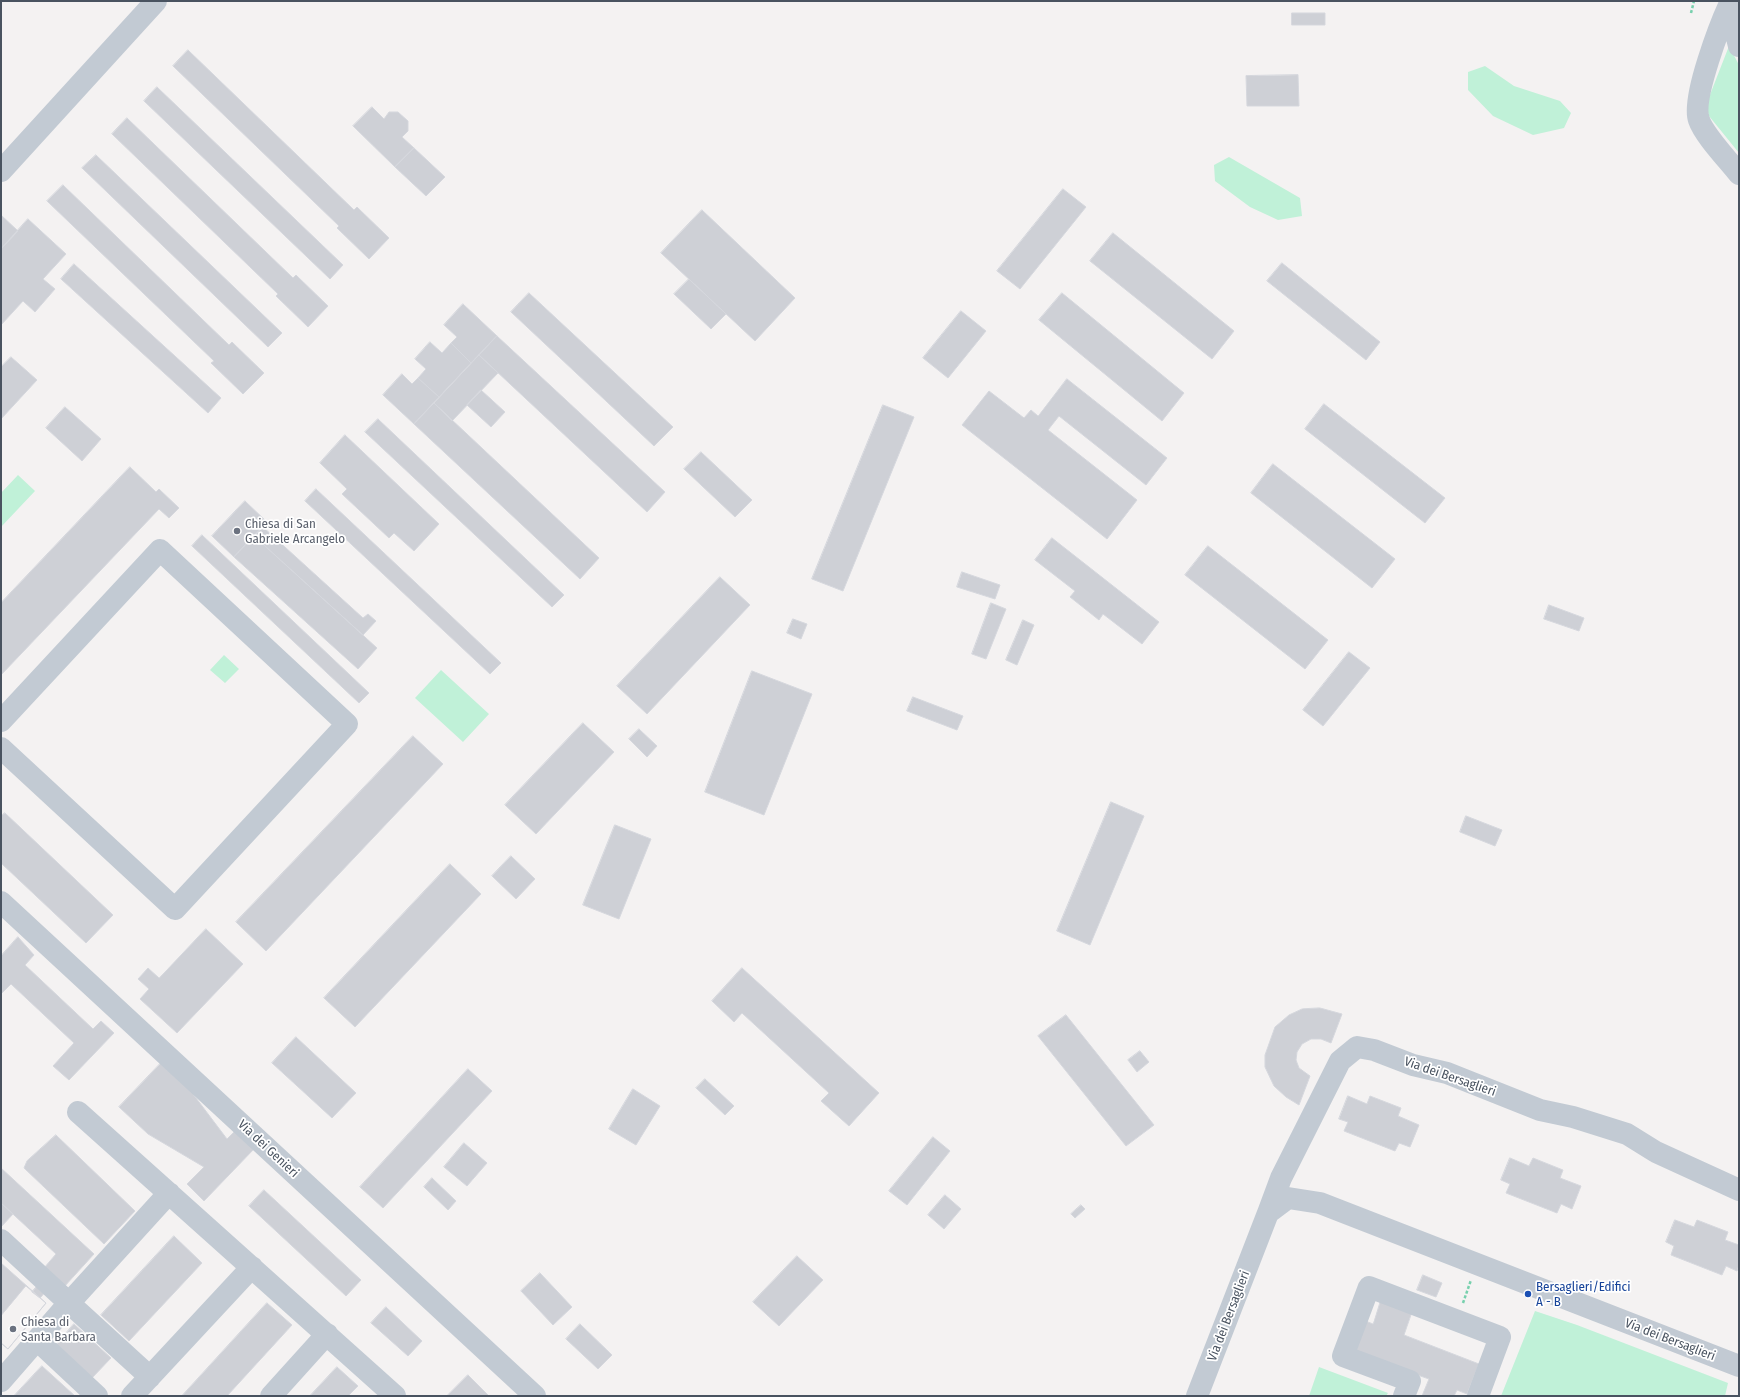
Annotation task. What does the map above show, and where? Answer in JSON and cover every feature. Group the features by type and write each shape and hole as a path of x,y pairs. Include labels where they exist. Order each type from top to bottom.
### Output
{"street":[{"path":"1,171 156,1"},
{"path":"1731,1 1725,14 1704,76 1697,110 1701,126 1739,174"},
{"path":"1736,1 1734,26 1739,46"},
{"path":"1,721 160,550 347,724 175,909 1,748"},
{"name":"Via dei Genieri","path":"3,908 535,1396"},
{"name":"Via dei Bersaglieri","path":"1197,1396 1281,1178 1340,1061 1350,1051 1358,1047 1374,1050 1414,1065 1447,1073 1540,1110 1573,1117 1627,1134 1656,1152 1739,1190"},
{"path":"78,1112 396,1396"},
{"path":"5,1369 37,1340 169,1193"},
{"name":"Via dei Bersaglieri","path":"1268,1213 1288,1198 1320,1203 1739,1366"},
{"path":"1,1240 150,1377"},
{"path":"132,1396 252,1267"},
{"path":"1404,1396 1410,1381 1343,1356 1369,1287 1500,1337 1478,1396"},
{"path":"271,1396 326,1334"},
{"path":"37,1340 97,1396"}],"path":[{"path":"1691,13 1694,1"},
{"path":"1464,1299 1467,1292"}],"green space":[{"path":"1729,46 1739,65 1739,153 1709,116 1706,105"},
{"path":"1485,66 1514,86 1560,101 1571,113 1564,128 1533,135 1493,116 1468,90 1468,72"},
{"path":"1229,157 1300,198 1302,216 1278,220 1250,207 1215,181 1214,165"},
{"path":"18,475 35,491 1,527 1,493"},
{"path":"224,655 239,669 225,683 210,670"},
{"path":"441,670 489,714 463,742 415,698"},
{"path":"1535,1311 1577,1325 1728,1383 1725,1396 1501,1396"},
{"path":"1319,1367 1388,1393 1386,1396 1309,1396"}],"building":[{"path":"1292,13 1325,13 1325,25 1292,25"},
{"path":"188,50 354,210 357,207 389,238 369,259 337,228 339,226 173,66"},
{"path":"1298,75 1299,106 1247,106 1246,76"},
{"path":"157,87 343,265 330,279 144,101"},
{"path":"372,107 384,119 389,112 398,112 408,121 408,131 402,137 414,148 395,167 353,126"},
{"path":"127,118 293,278 296,275 328,306 308,327 276,296 278,294 112,134"},
{"path":"414,148 445,177 426,196 395,167"},
{"path":"96,155 282,333 268,347 82,168"},
{"path":"63,185 229,345 232,342 264,373 243,394 211,363 214,361 47,201"},
{"path":"1063,189 1086,207 1020,289 997,271"},
{"path":"702,210 795,298 755,341 661,253"},
{"path":"1,215 18,231 1,249"},
{"path":"28,219 66,254 43,279 55,289 35,312 23,301 1,325 1,249"},
{"path":"1113,233 1234,331 1212,359 1090,261"},
{"path":"1282,263 1380,342 1366,360 1267,281"},
{"path":"74,264 221,398 208,413 61,279"},
{"path":"689,279 726,314 711,329 674,294"},
{"path":"529,293 673,427 654,446 511,312"},
{"path":"1062,293 1184,393 1162,421 1039,320"},
{"path":"463,304 497,336 471,363 451,343 457,337 444,325"},
{"path":"961,311 986,331 948,378 923,358"},
{"path":"497,336 665,492 647,512 479,355"},
{"path":"430,342 442,353 451,343 471,363 439,397 418,378 426,369 415,359"},
{"path":"479,355 498,373 452,421 434,403"},
{"path":"11,357 37,380 1,419 1,367"},
{"path":"402,374 412,384 418,378 439,397 414,424 383,395"},
{"path":"1067,379 1167,458 1146,485 1059,416 1048,430 1137,500 1107,539 962,425 989,391 1024,418 1031,410 1038,416"},
{"path":"481,390 505,412 491,427 467,405"},
{"path":"434,403 599,558 580,579 414,424"},
{"path":"1324,404 1445,498 1425,523 1305,429"},
{"path":"883,405 914,417 843,591 812,579"},
{"path":"65,407 101,439 82,461 46,428"},
{"path":"378,419 564,595 552,607 365,432"},
{"path":"345,435 439,524 414,551 394,533 389,538 342,494 347,489 320,463"},
{"path":"701,452 752,500 735,517 684,469"},
{"path":"1273,464 1395,559 1372,588 1251,493"},
{"path":"130,467 156,492 159,489 179,508 169,518 159,509 1,675 1,603"},
{"path":"316,489 501,663 490,674 305,501"},
{"name":"Chiesa di San Gabriele Arcangelo","path":"245,501 267,522 234,557 212,536"},
{"path":"263,527 363,618 368,614 376,621 363,635 254,536"},
{"path":"202,535 369,693 359,703 192,546"},
{"path":"254,536 377,648 358,669 234,557"},
{"path":"1052,538 1159,622 1142,644 1103,614 1099,620 1070,597 1075,591 1035,560"},
{"path":"1208,546 1328,640 1305,669 1185,575"},
{"path":"962,572 1000,585 995,599 957,587"},
{"path":"720,577 750,605 647,714 617,686"},
{"path":"991,603 1006,609 986,659 972,654"},
{"path":"1549,605 1584,618 1579,631 1544,619"},
{"path":"793,619 807,624 801,639 787,633"},
{"path":"1023,620 1034,625 1017,665 1006,660"},
{"path":"1349,652 1370,668 1323,726 1303,710"},
{"path":"752,671 812,694 764,815 705,792"},
{"path":"913,697 963,716 957,730 907,711"},
{"path":"583,723 614,752 536,834 505,805"},
{"path":"639,729 657,746 647,757 629,739"},
{"path":"413,736 443,764 266,951 236,922"},
{"path":"1111,802 1144,816 1090,945 1057,931"},
{"path":"5,813 113,915 86,943 1,863 1,816"},
{"path":"1466,816 1502,830 1495,846 1460,832"},
{"path":"615,825 651,839 619,919 583,905"},
{"path":"511,856 535,879 516,899 492,876"},
{"path":"450,864 481,894 355,1027 324,998"},
{"path":"206,929 243,964 177,1033 140,999 149,989 138,979 148,968 159,978"},
{"path":"18,937 34,955 25,965 93,1029 101,1021 114,1033 69,1080 53,1066 74,1043 11,984 1,994 1,956"},
{"path":"742,968 879,1093 849,1126 821,1101 829,1093 742,1013 734,1022 712,1001"},
{"path":"1320,1008 1342,1014 1331,1043 1321,1039 1311,1039 1302,1044 1297,1052 1296,1060 1299,1068 1310,1076 1299,1105 1286,1097 1274,1086 1265,1067 1265,1055 1275,1027 1289,1015 1302,1009"},
{"path":"1066,1015 1154,1125 1126,1146 1038,1036"},
{"path":"296,1037 356,1093 332,1118 272,1063"},
{"path":"1140,1051 1149,1062 1137,1072 1128,1060"},
{"path":"161,1063 190,1090 227,1139 235,1131 254,1149 204,1201 187,1184 204,1167 148,1134 119,1107"},
{"path":"468,1069 492,1091 383,1208 360,1187"},
{"path":"705,1079 734,1106 725,1115 696,1088"},
{"path":"633,1089 660,1106 636,1145 609,1129"},
{"path":"1348,1096 1367,1104 1370,1096 1401,1108 1398,1116 1419,1125 1410,1147 1399,1143 1395,1151 1344,1131 1348,1122 1339,1119"},
{"path":"56,1135 135,1211 104,1244 24,1168 27,1161"},
{"path":"933,1137 950,1151 907,1205 889,1191"},
{"path":"464,1143 487,1163 467,1186 444,1167"},
{"path":"1510,1158 1529,1166 1533,1158 1563,1170 1560,1178 1581,1186 1572,1209 1561,1204 1557,1213 1506,1193 1510,1184 1501,1180"},
{"path":"1,1168 94,1254 64,1287 44,1268 56,1254 1,1203"},
{"path":"432,1178 456,1201 448,1210 424,1187"},
{"path":"264,1190 361,1280 346,1296 249,1206"},
{"path":"945,1195 961,1209 944,1229 928,1215"},
{"path":"1,1203 13,1214 1,1227"},
{"path":"1081,1205 1085,1209 1075,1218 1071,1214"},
{"path":"1675,1220 1694,1227 1697,1220 1728,1232 1725,1240 1739,1245 1739,1265 1737,1271 1726,1266 1722,1275 1671,1255 1674,1246 1666,1242"},
{"path":"174,1236 202,1263 129,1341 101,1315"},
{"path":"797,1256 823,1280 779,1326 753,1302"},
{"name":"Chiesa di Santa Barbara","path":"1,1263 46,1303 8,1349 1,1343"},
{"path":"49,1273 56,1280 40,1298 32,1292"},
{"path":"540,1273 572,1307 553,1325 521,1291"},
{"path":"1423,1275 1442,1283 1436,1297 1417,1290"},
{"name":"Chiesa di Santa Barbara","path":"26,1286 46,1303 8,1349 1,1343 1,1316"},
{"path":"1382,1297 1413,1309 1404,1335 1479,1364 1467,1394 1457,1390 1454,1396 1422,1396 1429,1379 1352,1352 1363,1320 1373,1324"},
{"path":"267,1303 292,1325 227,1396 182,1396"},
{"path":"386,1307 422,1341 408,1356 371,1323"},
{"path":"74,1324 111,1358 92,1378 56,1345"},
{"path":"580,1324 612,1355 598,1369 566,1339"},
{"path":"42,1366 75,1396 14,1396"},
{"path":"337,1367 358,1386 348,1396 310,1396"},
{"path":"468,1375 489,1396 447,1396"}],"place":[{"name":"Chiesa di San Gabriele Arcangelo","path":"237,531"},
{"name":"Bersaglieri/Edifici A - B","path":"1528,1294"},
{"name":"Chiesa di Santa Barbara","path":"13,1329"}]}
